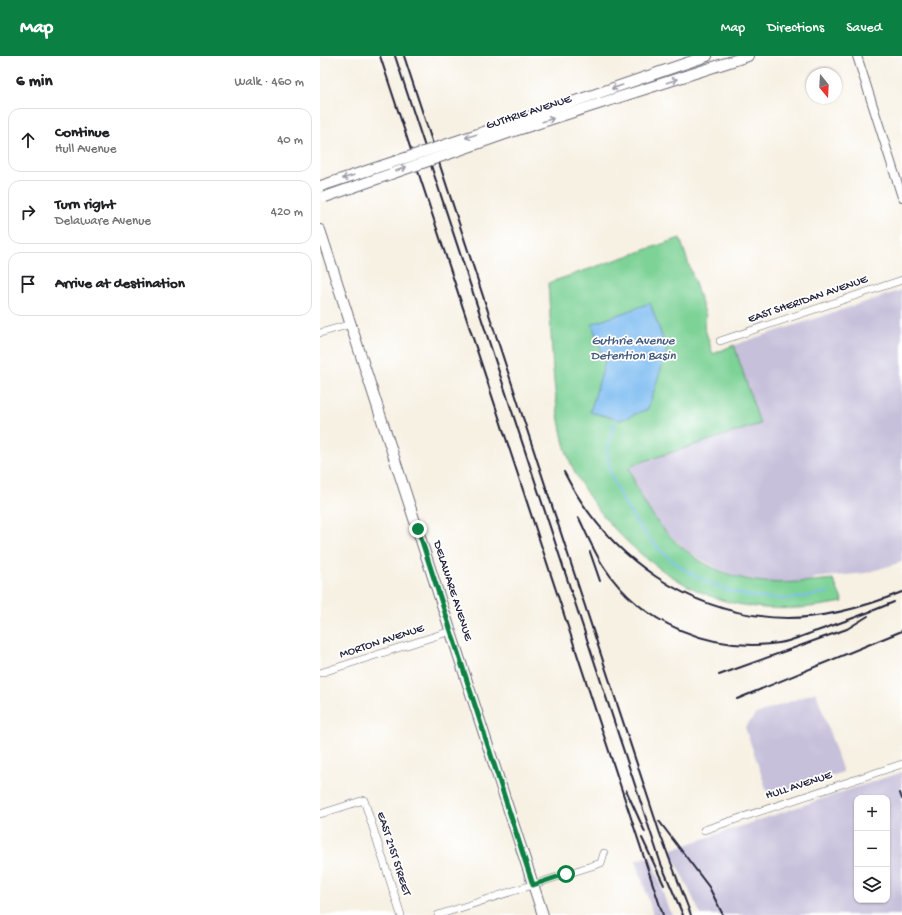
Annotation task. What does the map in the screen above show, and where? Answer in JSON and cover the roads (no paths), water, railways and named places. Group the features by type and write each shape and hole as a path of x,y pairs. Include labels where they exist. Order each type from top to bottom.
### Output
{"main road":[{"name":"GUTHRIE AVENUE","path":"323,198 707,56"},
{"name":"GUTHRIE AVENUE","path":"320,186 724,60 748,56"},
{"name":"DELAWARE AVENUE","path":"320,230 543,915"}],"street":[{"path":"857,56 902,197"},
{"name":"EAST SHERIDAN AVENUE","path":"720,341 902,280"},
{"path":"320,333 351,324"},
{"name":"MORTON AVENUE","path":"320,673 451,631"},
{"name":"HULL AVENUE","path":"704,830 902,764"},
{"name":"EAST 21ST STREET","path":"320,814 364,800 401,915"},
{"path":"438,915 601,863 604,853"}],"water":[{"name":"Guthrie Avenue Detention Basin","path":"650,303 667,350 648,409 621,420 590,412 605,362 592,324"}],"waterway":[{"path":"616,417 608,451 610,472 619,494 631,514 660,550 677,564 696,576 716,586 737,593 760,597 789,599 828,592"}],"railway":[{"path":"380,56 663,915"},
{"path":"395,56 661,864 683,915"},
{"path":"404,56 660,834 691,915"},
{"path":"564,472 582,503 604,531 628,555 656,576 686,594 718,607 752,615 788,618 817,616 875,602 902,592"},
{"path":"579,518 600,561 619,587 658,619 681,630 704,638 729,643 754,645 779,643 846,621 894,602"},
{"path":"590,552 600,581"},
{"path":"719,675 847,629 868,616"},
{"path":"737,699 902,631"},
{"path":"626,790 645,832"},
{"path":"900,793 902,799"},
{"path":"659,821 709,887 723,915"},
{"path":"642,838 664,885"}]}
